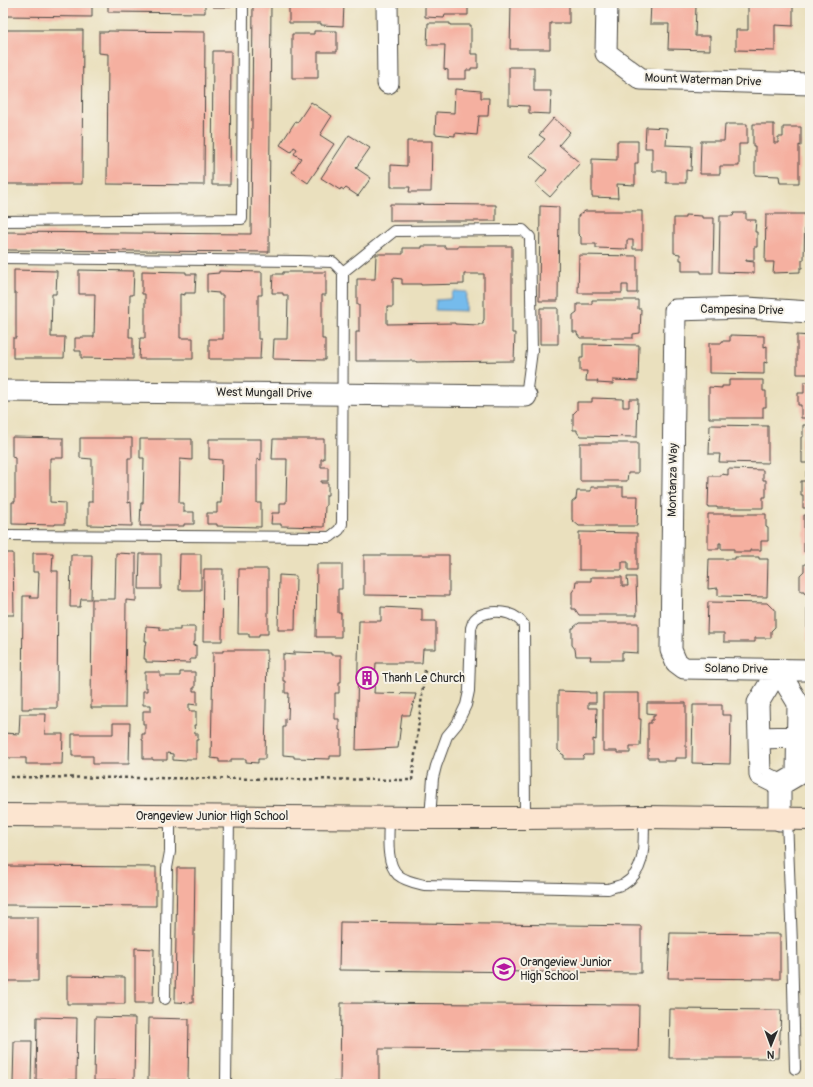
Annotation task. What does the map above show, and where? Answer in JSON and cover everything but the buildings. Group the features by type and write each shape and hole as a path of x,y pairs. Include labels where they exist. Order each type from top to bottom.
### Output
{"main road":[{"name":"Orangeview Junior High School","path":"3,814 372,818 644,817 810,820"}],"street":[{"path":"387,3 388,83"},
{"name":"Mount Waterman Drive","path":"607,3 606,53 641,79 810,84"},
{"name":"Campesina Drive","path":"675,310 746,308 810,312"},
{"name":"Montanza Way","path":"671,650 675,310"},
{"name":"West Mungall Drive","path":"3,391 526,396"},
{"name":"Solano Drive","path":"671,650 676,662 684,668 810,670"},
{"path":"778,670 798,703 797,776 780,785 760,775 758,738 758,703 778,670"},
{"path":"758,738 798,737"},
{"path":"780,785 784,819"}],"lane":[{"path":"3,221 242,219 243,3"},
{"path":"343,272 394,231 523,230 530,237 532,351 526,396"},
{"path":"3,258 299,260 333,262 343,272 342,524 330,537 3,535"},
{"path":"430,818 433,778 436,766 447,736 457,724 466,705 469,691 471,628 474,620 482,614 495,611 507,613 517,617 524,625 525,818"},
{"path":"165,999 167,868 170,852 170,816"},
{"path":"226,1084 229,816"},
{"path":"389,817 389,853 392,866 398,875 424,885 608,889 623,884 634,876 640,865 643,854 644,817"},
{"path":"784,819 792,944 795,1069"}],"path":[{"path":"10,777 412,780 425,670"}],"water":[{"path":"454,291 467,292 466,311 435,310 436,300 450,299"}],"place":[{"name":"Thanh Le Church","path":"367,678"},
{"name":"Orangeview Junior High School","path":"504,969"}]}
